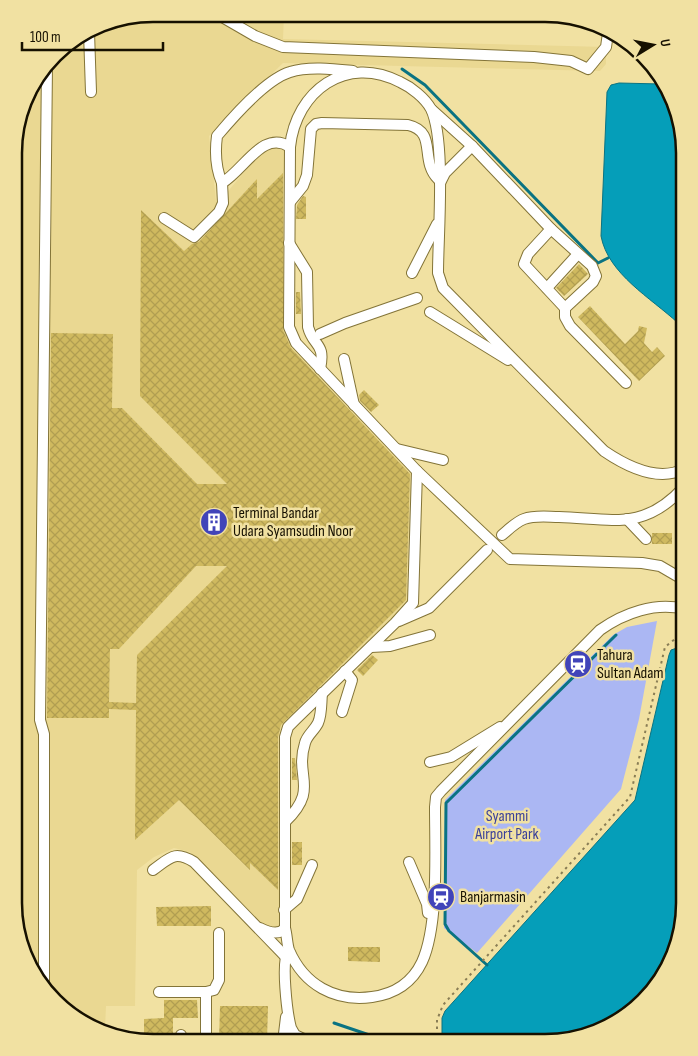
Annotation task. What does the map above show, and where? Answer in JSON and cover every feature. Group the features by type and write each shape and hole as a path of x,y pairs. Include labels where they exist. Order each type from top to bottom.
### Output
{"lane":[{"path":"232,23 255,36 283,47 534,57 571,61 588,69 606,47 607,39"},
{"path":"89,39 91,92"},
{"path":"164,218 194,237 219,212 223,203 222,183 218,174 217,136 280,75 292,71 310,70 369,72 394,79 406,85 472,146 552,229 592,266 596,276 593,282 565,308"},
{"path":"369,72 333,80 311,96 295,119 290,147 289,327 292,337 354,406 417,471 510,559 642,563 660,566 675,575"},
{"path":"44,974 44,734 40,720 48,77"},
{"path":"430,109 436,134 439,221 438,273 443,288 604,451 618,461 661,474 676,473"},
{"path":"290,202 303,186 307,175 311,129 316,124 322,123 408,125 421,129 426,136 430,166 438,183"},
{"path":"222,183 230,178 267,142 280,141 290,147"},
{"path":"438,183 445,173 472,146"},
{"path":"412,273 439,221"},
{"path":"552,229 524,260 524,264 565,308 565,317 570,326 626,383"},
{"path":"290,243 307,272 308,327 309,333 319,344 323,356 320,369"},
{"path":"547,288 578,254"},
{"path":"320,334 345,323 417,298"},
{"path":"430,312 501,354 531,379"},
{"path":"344,359 354,406"},
{"path":"396,449 443,460"},
{"path":"294,1034 291,1028 288,1011 284,910 285,737 288,728 296,719 395,623 413,603 417,471"},
{"path":"502,535 518,522 533,517 627,519 650,515 664,507 676,495"},
{"path":"627,519 646,539"},
{"path":"395,623 429,608 487,550"},
{"path":"153,870 171,857 179,855 187,857 255,925 287,953 303,972 326,992 345,998 382,996 410,980 422,962 430,926 435,880 436,797 580,648 613,621 630,614 663,606 675,608"},
{"path":"371,646 390,646 430,635"},
{"path":"342,712 352,680 345,671"},
{"path":"285,822 299,809 304,797 304,747 308,735 317,725 321,716 322,693"},
{"path":"430,762 450,757 509,721"},
{"path":"409,862 427,904 430,926"},
{"path":"284,910 297,900 312,865"},
{"path":"255,925 268,932 278,933 286,928"},
{"path":"159,992 206,992 214,990 219,980 219,933"},
{"path":"287,990 291,977 303,972"},
{"path":"206,992 206,1034"},
{"path":"284,1034 288,1011"}],"path":[{"path":"438,1034 439,1012 482,961 630,797 666,647 675,639"}],"shaded area":[{"path":"145,23 284,23 283,39 606,47 606,64 600,71 283,63 209,136 216,201 218,203 257,157 272,145 289,149 287,335 415,464 414,602 286,727 281,924 279,929 263,926 190,852 174,848 154,857 137,870 135,1006 106,1006 105,1025 74,1007 49,982 32,953 25,928 22,903 22,153 29,111 36,95 55,67 67,55 88,40 111,29"},
{"path":"619,83 655,84 669,111 676,153 676,321 621,274 605,250 601,236 607,92 611,85"},
{"path":"675,649 675,911 669,945 662,961 643,989 624,1007 587,1027 545,1034 442,1034 442,1018 445,1011 635,800 671,650"}],"green space":[{"name":"Syammi Airport Park","path":"657,621 639,719 621,789 477,953 444,928 445,800 613,635 627,627"}],"building":[{"name":"Terminal Bandar Udara Syamsudin Noor","path":"283,173 283,330 291,348 410,474 406,600 281,725 278,737 278,890 250,863 250,870 179,800 135,840 136,710 109,709 109,718 47,718 51,333 113,334 112,408 122,408 197,484 227,484 140,396 141,210 184,251 192,244 199,242 257,179 257,199","holes":["196,566 227,566 137,655 136,703 109,702 110,649 119,649"]},
{"path":"303,196 306,197 306,219 296,219 297,205"},
{"path":"579,264 588,274 564,296 556,288"},
{"path":"296,292 300,292 301,314 296,314"},
{"path":"590,306 625,344 638,331 639,326 647,328 644,343 652,352 657,347 665,356 639,381 578,317"},
{"path":"364,390 379,405 371,412 360,401 359,395"},
{"path":"652,533 672,533 672,544 652,544"},
{"path":"372,655 378,660 363,676 357,670"},
{"path":"292,758 295,758 297,780 292,780"},
{"path":"292,842 302,842 302,865 292,865"},
{"path":"211,906 211,926 157,926 156,907"},
{"path":"348,947 380,947 380,962 348,961"},
{"path":"164,1000 197,1000 198,1018 173,1018 173,1034 144,1033 144,1019 164,1018"},
{"path":"220,1006 268,1006 267,1034 219,1034"}],"waterway":[{"path":"402,69 425,85 598,263 608,258"},
{"path":"487,965 449,931 445,924 446,803 616,635"},
{"path":"334,1023 366,1034"}],"place":[{"name":"Terminal Bandar Udara Syamsudin Noor","path":"214,522"},
{"name":"Tahura Sultan Adam","path":"578,664"},
{"name":"Banjarmasin","path":"441,897"}]}
